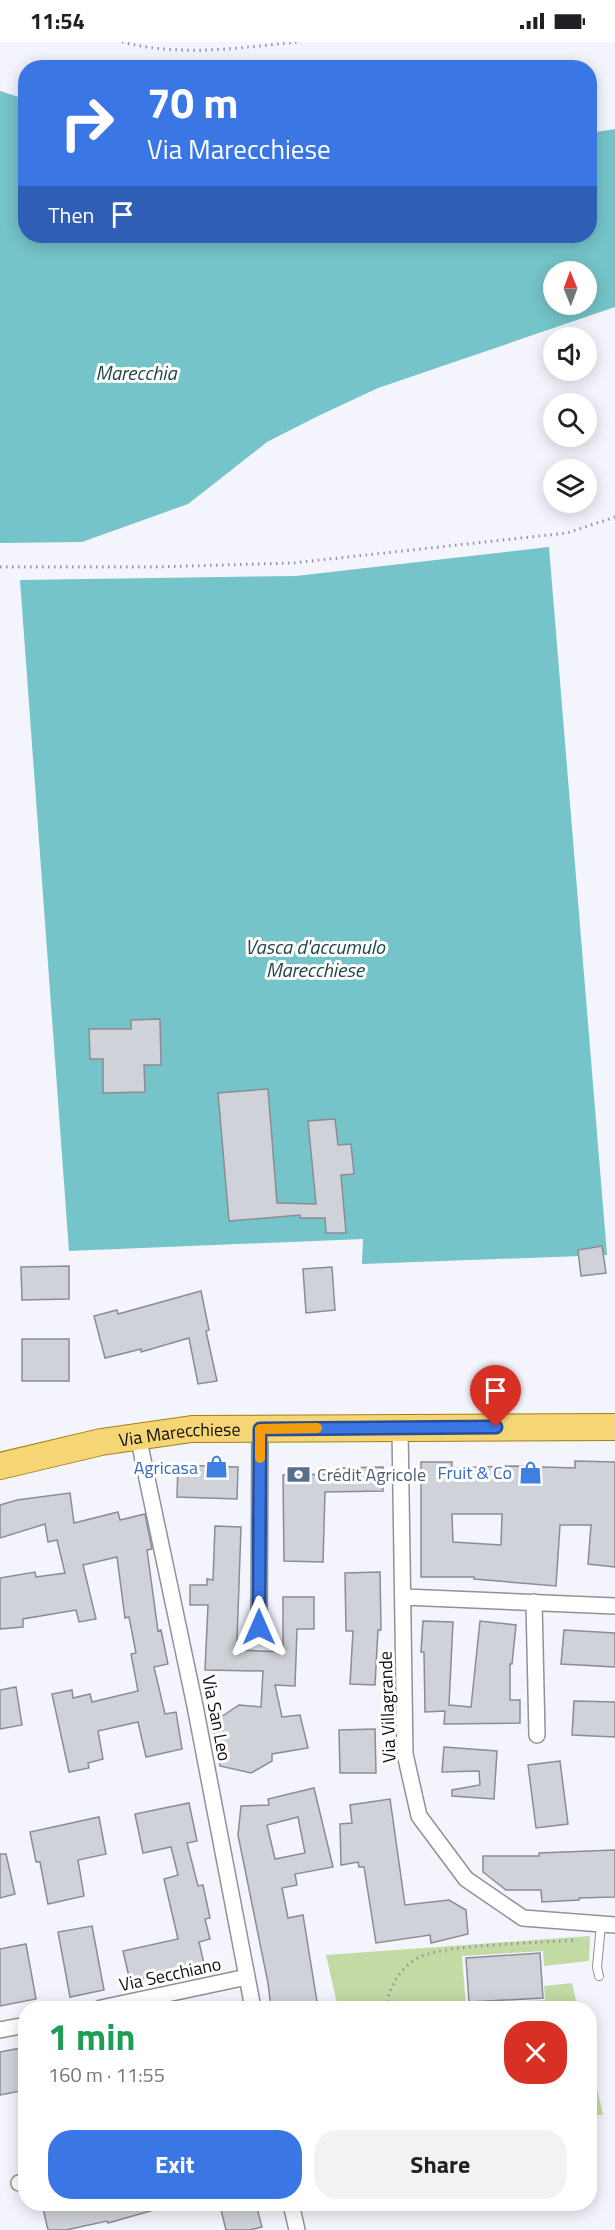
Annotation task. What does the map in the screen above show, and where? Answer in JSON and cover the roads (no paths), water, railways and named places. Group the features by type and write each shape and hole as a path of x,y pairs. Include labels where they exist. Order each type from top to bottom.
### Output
{"main road":[{"name":"Via Marecchiese","path":"0,1466 51,1452 192,1429 615,1427"}],"street":[{"name":"Via Villagrande","path":"400,1428 405,1754 419,1816 466,1880 523,1918 605,1930"},
{"path":"259,1627 260,1429"},
{"name":"Via San Leo","path":"138,1436 195,1706 252,2001"},
{"path":"404,1597 615,1606"},
{"path":"534,1602 537,1735"},
{"name":"Via Secchiano","path":"134,2001 247,1977"},
{"path":"0,2030 18,2027"},
{"path":"293,2211 297,2230"}],"lane":[{"path":"599,1976 597,1967 605,1930"}],"water":[{"name":"Marecchia","path":"0,91 18,97 18,243 597,243 597,132 615,129 615,307 597,313 597,261 543,261 543,315 592,315 556,327 543,327 543,332 378,388 318,416 267,442 188,504 82,542 0,543"},
{"name":"Vasca d'accumulo Marecchiese","path":"549,547 607,1255 362,1264 363,1239 69,1251 20,580 296,576"}],"place":[{"name":"Agricasa","path":"216,1467"},
{"name":"Fruit & Co","path":"530,1472"},
{"name":"Crédit Agricole","path":"299,1474"}]}
